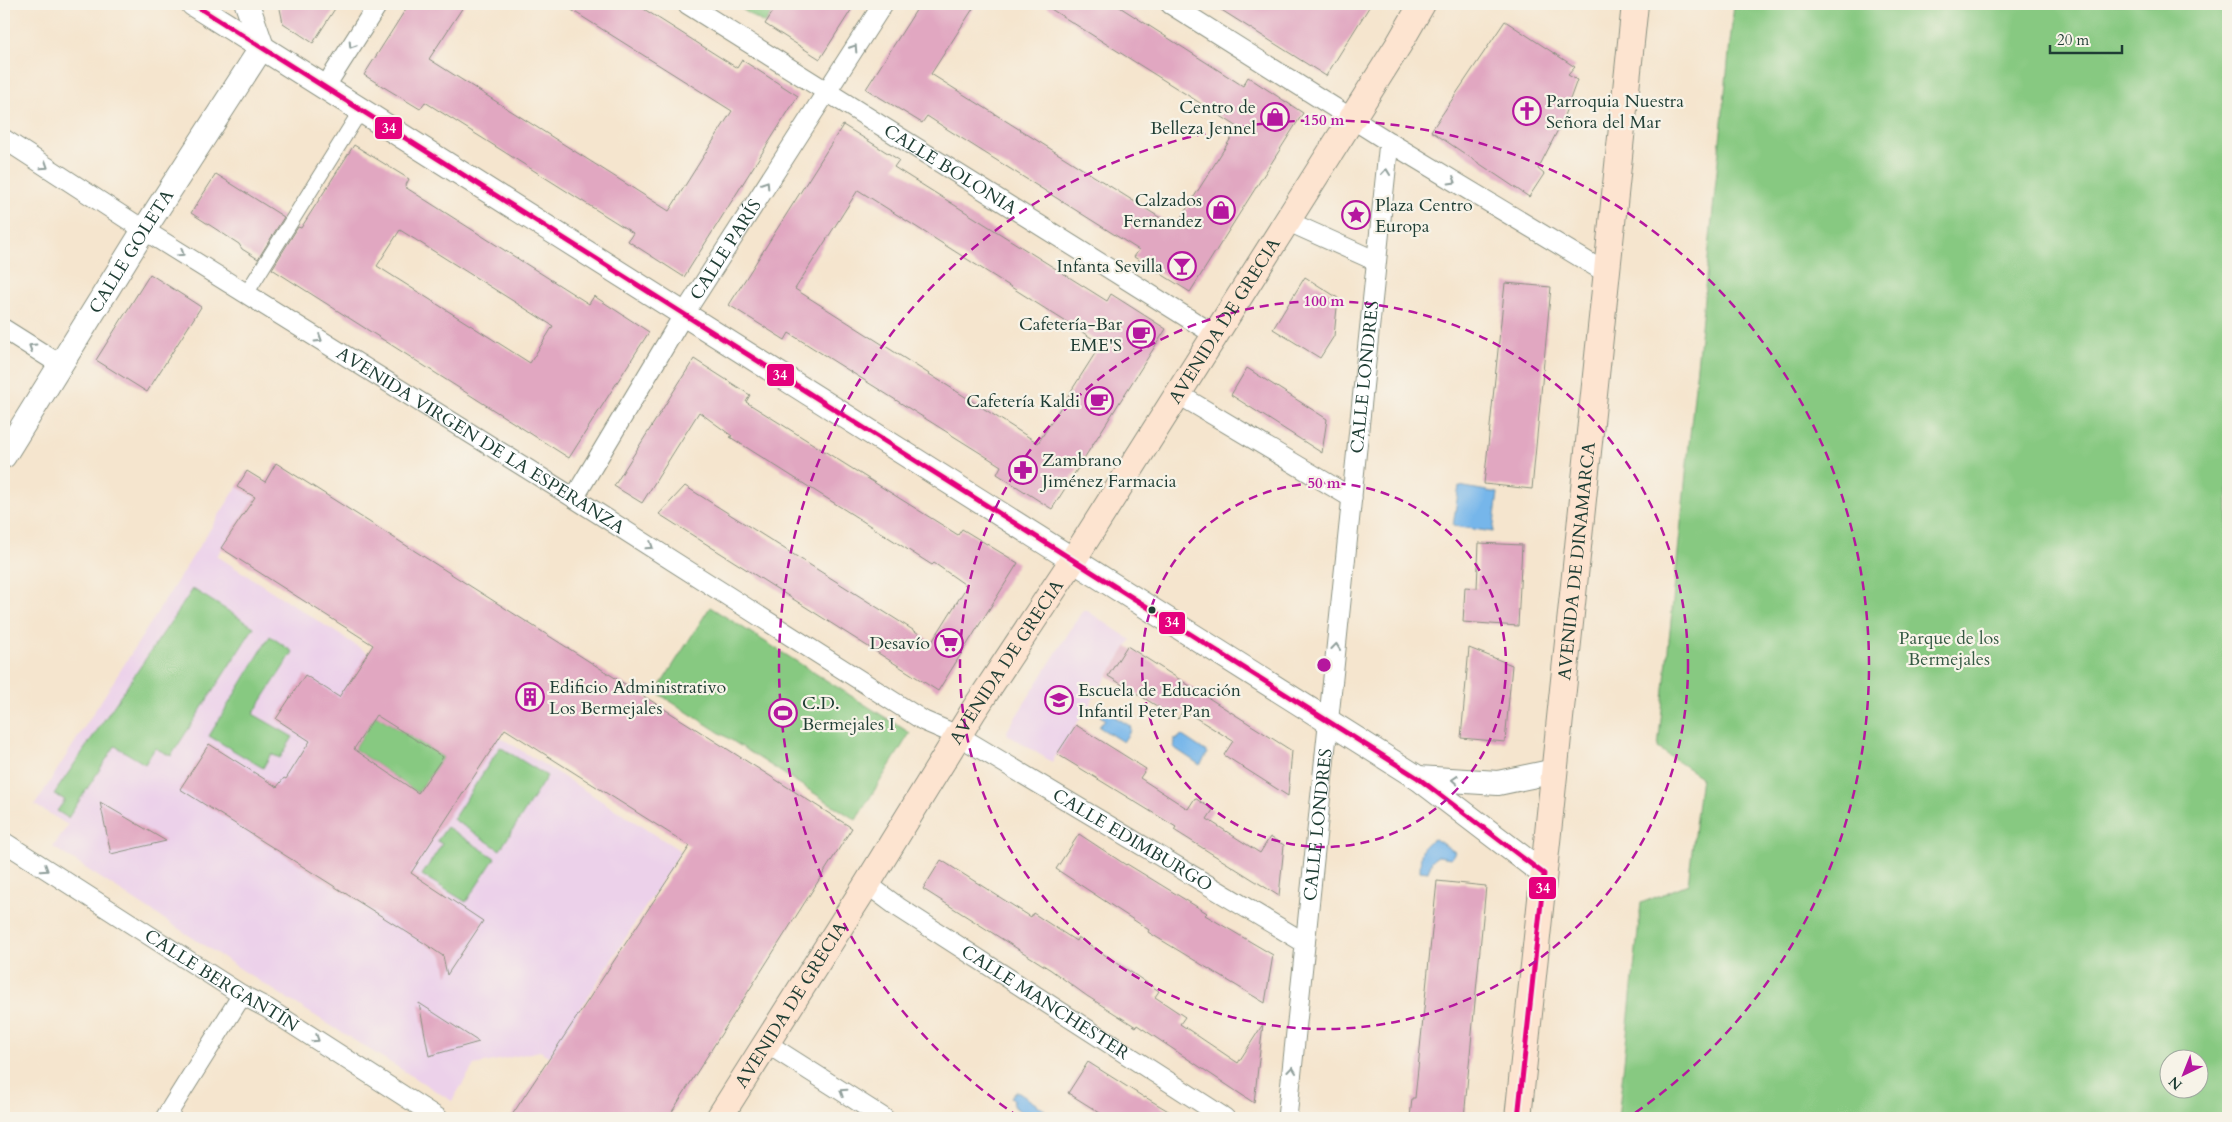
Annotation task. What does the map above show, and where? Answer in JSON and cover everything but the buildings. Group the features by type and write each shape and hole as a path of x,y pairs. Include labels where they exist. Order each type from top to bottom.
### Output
{"main road":[{"name":"AVENIDA DE GRECIA","path":"719,1118 960,736 974,710 1178,394 1422,4"},
{"name":"AVENIDA DE DINAMARCA","path":"1518,1118 1635,4"}],"street":[{"path":"193,4 1418,778 1544,874"},
{"path":"247,4 262,47"},
{"path":"325,87 378,4"},
{"name":"CALLE BOLONIA","path":"687,4 1214,335"},
{"name":"CALLE PARÍS","path":"574,498 684,314 883,4"},
{"path":"1170,4 1351,119 1608,274"},
{"name":"CALLE GOLETA","path":"4,456 144,230 262,47"},
{"path":"246,294 361,110"},
{"name":"AVENIDA VIRGEN DE LA ESPERANZA","path":"4,139 144,230 574,498 924,721 960,736"},
{"name":"CALLE LONDRES","path":"1287,1118 1389,142"},
{"path":"1287,221 1376,261"},
{"path":"4,329 61,365"},
{"path":"1178,394 1352,498"},
{"name":"CALLE EDIMBURGO","path":"960,736 1306,943"},
{"path":"1477,823 1473,808 1478,792 1498,783 1555,771"},
{"path":"1418,778 1498,783"},
{"name":"CALLE BERGANTÍN","path":"4,842 438,1118"},
{"name":"CALLE MANCHESTER","path":"867,884 898,907 1225,1118"},
{"path":"166,1118 242,995"},
{"path":"766,1043 884,1118"}],"shaded area":[{"path":"237,487 255,497 217,556 681,851 550,1057 540,1051 474,1065 452,1101 256,979 53,847 68,825 35,805"},
{"name":"Escuela de Educación Infantil Peter Pan","path":"1083,610 1086,610 1131,640 1052,762 1008,735 1007,731"}],"green space":[{"path":"734,4 778,4 765,24"},
{"name":"Parque de los Bermejales","path":"1734,4 2228,4 2228,1118 1618,1118 1641,903 1688,884 1701,777 1658,748"},
{"path":"193,589 254,627 171,756 155,748 145,764 115,746 68,818 57,811 65,800 54,794"},
{"name":"C.D. Bermejales I","path":"710,607 910,733 856,820 656,692"},
{"path":"270,636 293,652 253,714 293,737 280,758 271,754 263,768 209,736"},
{"path":"376,715 443,757 418,793 354,749"},
{"path":"500,747 547,776 500,850 453,819"},
{"path":"447,827 495,858 466,902 422,875 442,844 437,841"}],"water":[{"path":"1459,486 1498,493 1493,532 1453,526"},
{"path":"1104,710 1130,726 1131,730 1123,742 1099,727 1105,719 1100,716"},
{"path":"1181,735 1208,753 1200,765 1173,747 1175,744 1174,739 1179,738"},
{"path":"1435,839 1455,852 1451,858 1438,856 1432,860 1428,872 1420,871 1423,847"},
{"path":"1016,1091 1045,1110 1040,1118 1030,1118 1013,1106 1014,1100 1011,1097"}],"transit line":[{"name":"34","path":"193,4 1418,778 1544,874 1518,1118"}],"place":[{"name":"Parroquia Nuestra Señora del Mar","path":"1527,111"},
{"name":"Centro de Belleza Jennel","path":"1275,117"},
{"name":"Calzados Fernandez","path":"1221,210"},
{"name":"Plaza Centro Europa","path":"1356,215"},
{"name":"Infanta Sevilla","path":"1182,266"},
{"name":"Cafetería-Bar EME'S","path":"1141,334"},
{"name":"Cafetería Kaldi","path":"1099,401"},
{"name":"Zambrano Jiménez Farmacia","path":"1023,470"},
{"name":"Desavío","path":"949,643"},
{"name":"Edificio Administrativo Los Bermejales","path":"530,697"},
{"name":"Escuela de Educación Infantil Peter Pan","path":"1059,700"},
{"name":"C.D. Bermejales I","path":"783,713"}]}
